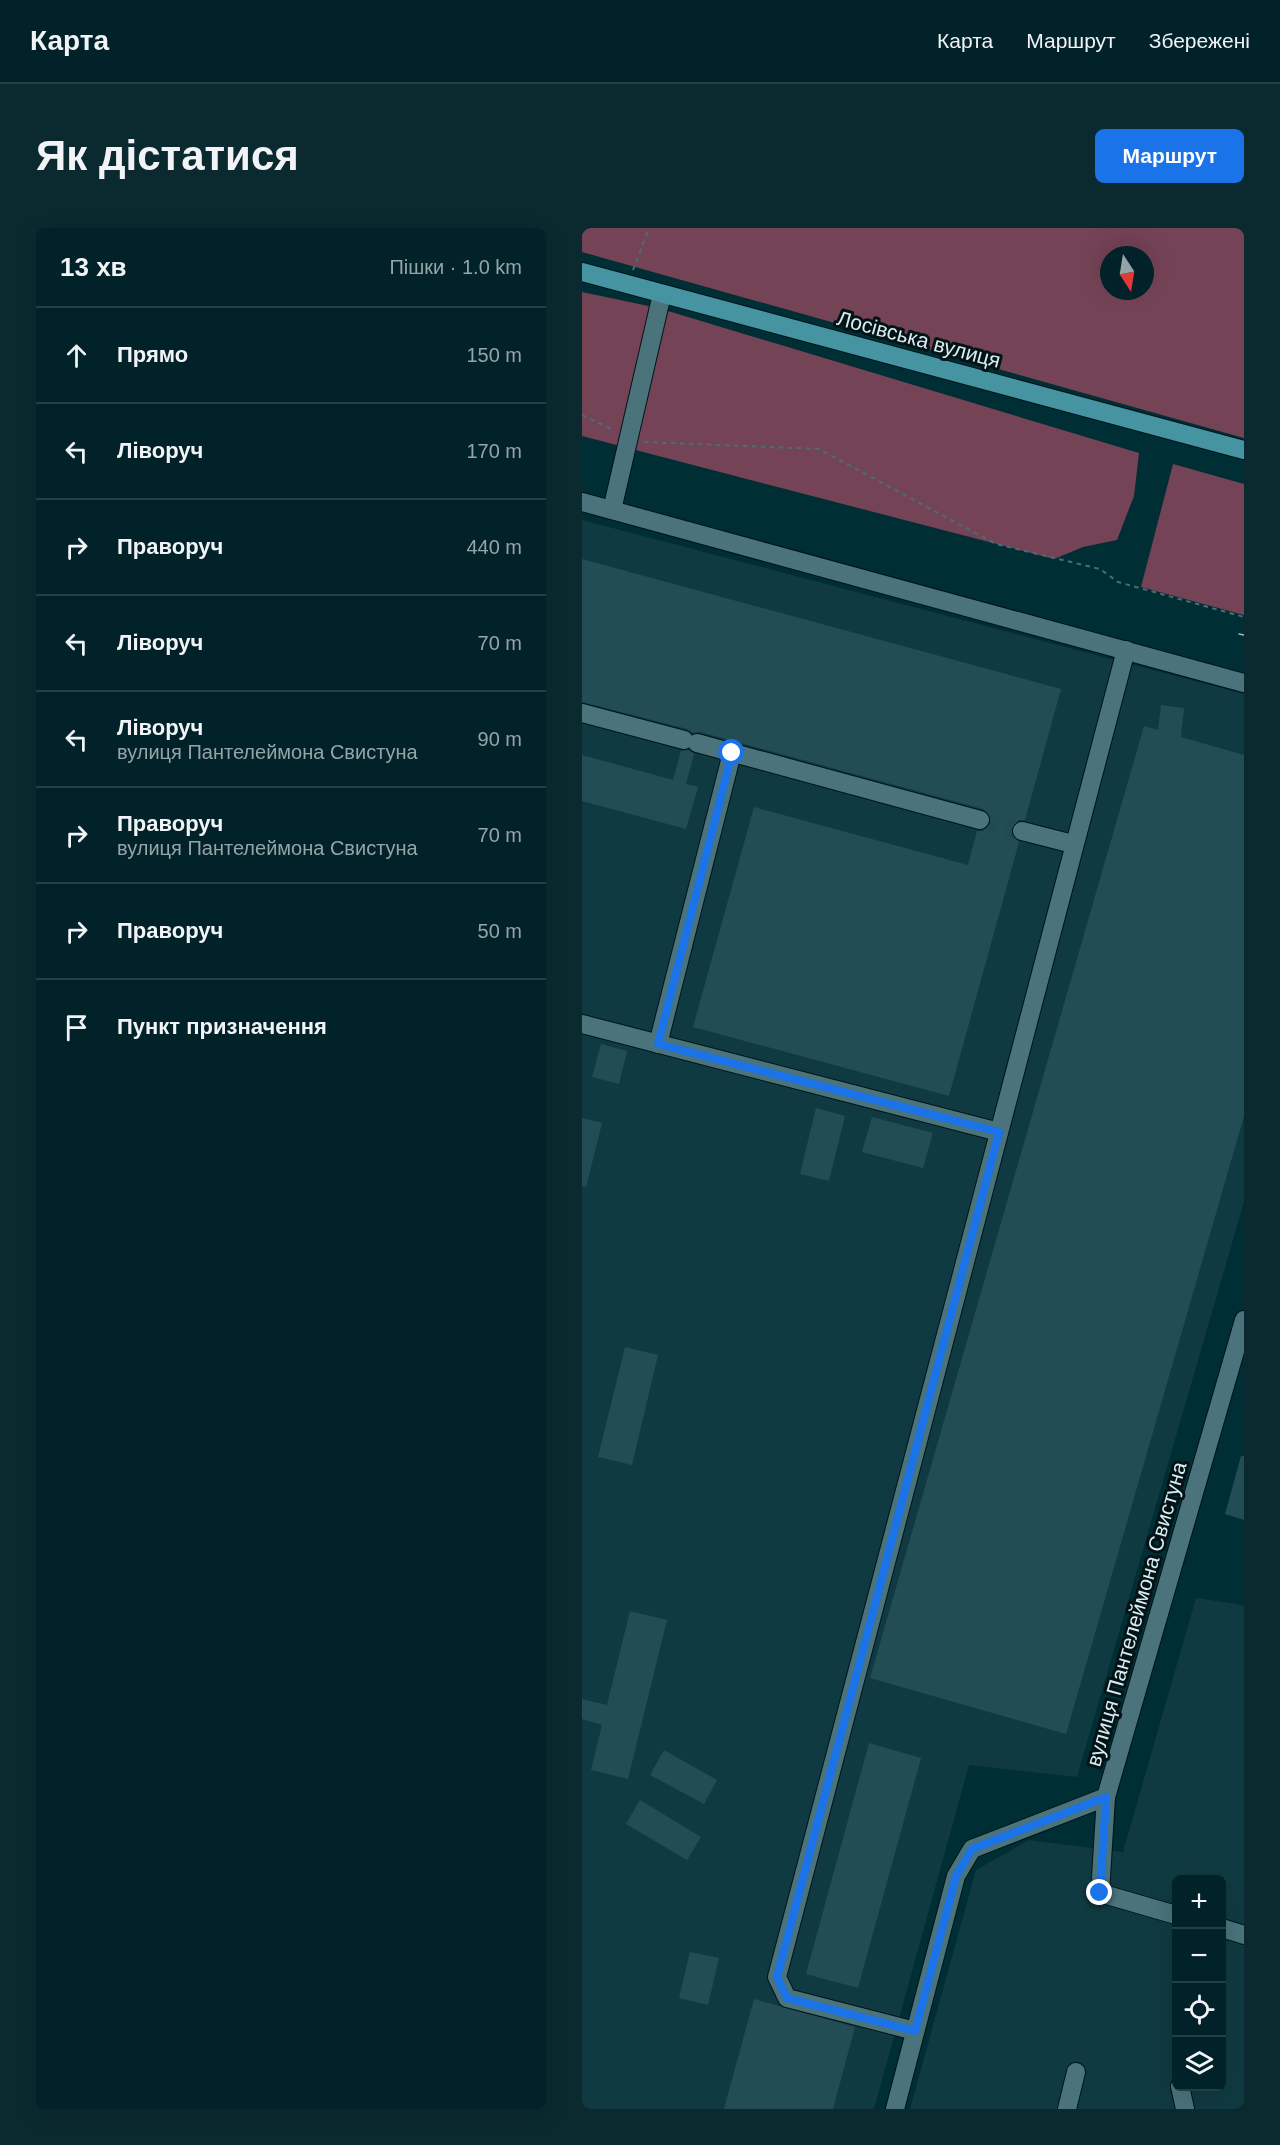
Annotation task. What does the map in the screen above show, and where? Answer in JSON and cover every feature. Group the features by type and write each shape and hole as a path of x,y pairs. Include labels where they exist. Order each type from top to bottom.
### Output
{"main road":[{"name":"Лосівська вулиця","path":"582,272 1244,450"}],"street":[{"path":"612,510 662,294"},
{"path":"582,502 1244,683"},
{"path":"915,2031 787,1998 777,1977 1126,650"},
{"path":"582,713 980,820"},
{"path":"658,1044 732,753"},
{"path":"1022,831 1073,844"},
{"path":"582,1024 999,1132"},
{"name":"вулиця Пантелеймона Свистуна","path":"895,2109 956,1876 972,1849 1106,1797 1244,1320"},
{"path":"1106,1797 1100,1893 1172,1914"},
{"path":"1067,2109 1076,2072"},
{"path":"1181,2091 1185,2109"}],"path":[{"path":"627,284 650,228"},
{"path":"582,415 638,442 819,449 996,544 1100,569 1118,582 1244,617"}],"shaded area":[{"path":"582,228 1244,228 1244,438 582,252"},
{"path":"582,292 658,308 1139,453 1134,496 1117,540 1083,547 1054,559 582,436"},
{"path":"1173,464 1244,484 1244,615 1141,587"},
{"path":"582,520 1244,694 1244,1202 1077,1777 969,1765 874,2109 582,2109"},
{"path":"1196,1598 1244,1605 1244,2109 910,2109 976,1870 1029,1840 1123,1852"}],"building":[{"path":"582,559 1061,689 1025,820 1018,820 1011,828 1011,835 1019,842 949,1096 693,1027 754,807 968,865 977,831 983,831 991,824 988,813 983,809 582,702"},
{"path":"1161,705 1184,708 1181,737 1244,755 1244,1116 1066,1734 870,1678 1144,726 1158,730"},
{"path":"688,750 694,754 686,784 698,787 686,829 582,801 582,755 673,780 681,751"},
{"path":"601,1044 627,1051 619,1084 592,1077"},
{"path":"816,1108 845,1116 829,1181 800,1174"},
{"path":"872,1117 933,1133 923,1168 862,1152"},
{"path":"582,1118 602,1123 586,1187 582,1186"},
{"path":"625,1347 658,1355 632,1465 598,1457"},
{"path":"1241,1456 1244,1456 1244,1520 1225,1514"},
{"path":"630,1611 667,1620 628,1779 591,1770 602,1725 582,1719 582,1699 607,1705"},
{"path":"869,1743 921,1758 858,1988 806,1974"},
{"path":"664,1750 717,1780 704,1804 650,1775"},
{"path":"640,1800 701,1837 687,1860 626,1824"},
{"path":"690,1952 719,1958 708,2005 679,1998"},
{"path":"754,1999 855,2027 833,2109 724,2109"}],"tunnel":[{"path":"980,820 1022,831"}],"tram line":[{"path":"1239,634 1244,635"}],"route":[{"path":"732,753 658,1044 999,1132 777,1977 787,1998 915,2031 956,1876 972,1849 1106,1797 1100,1893"}]}
